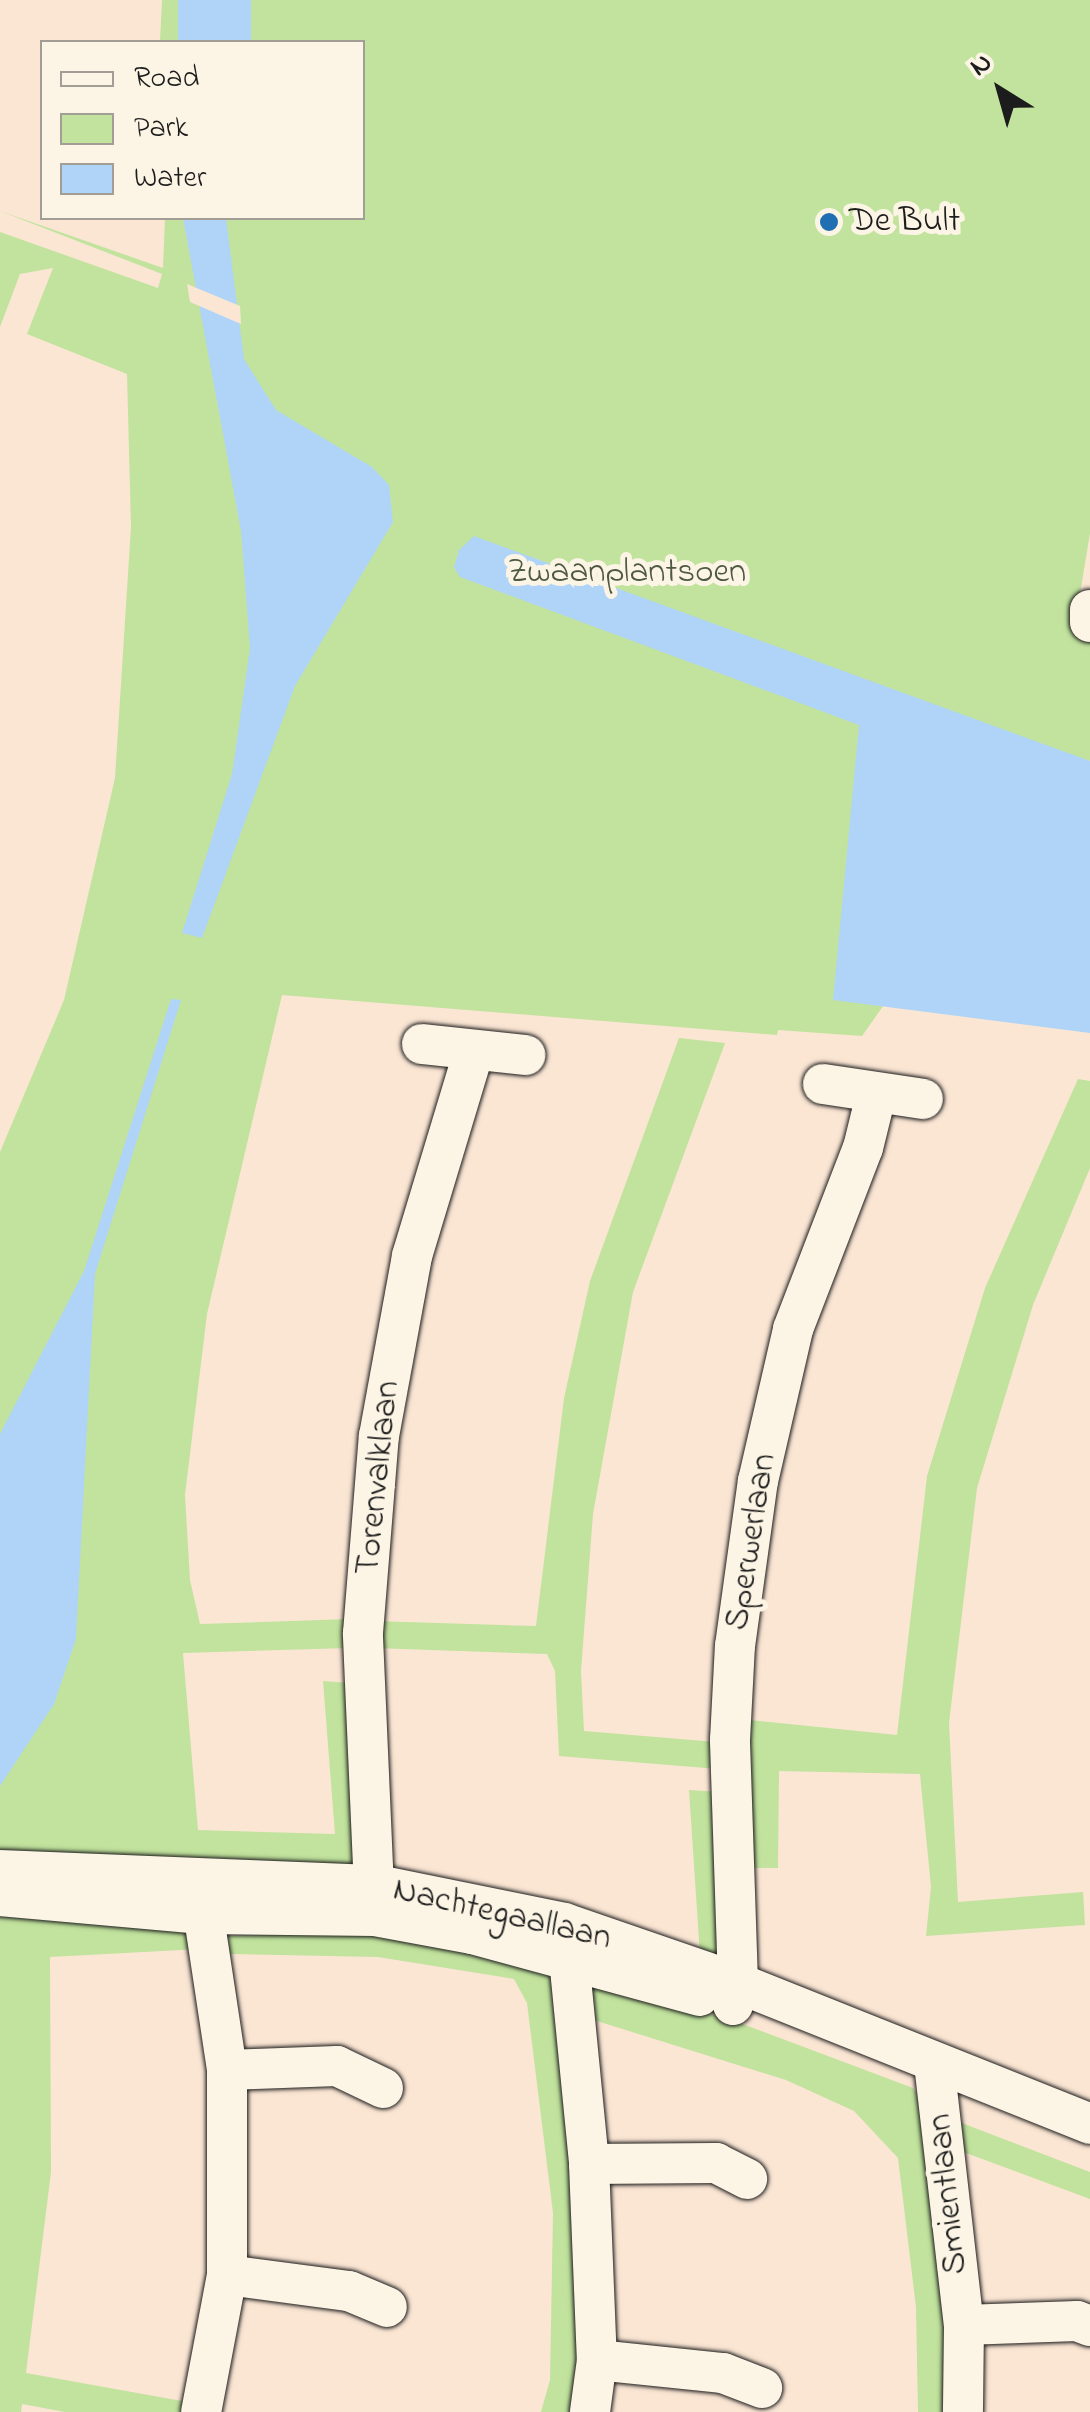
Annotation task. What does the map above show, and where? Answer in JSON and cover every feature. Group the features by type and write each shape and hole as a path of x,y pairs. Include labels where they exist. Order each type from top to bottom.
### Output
{"street":[{"path":"1090,610 1090,622"},
{"path":"422,1044 525,1055"},
{"name":"Torenvalklaan","path":"376,1900 363,1632 379,1436 412,1256 474,1052"},
{"path":"823,1084 876,1095 923,1098"},
{"name":"Sperwerlaan","path":"735,1994 730,1740 735,1646 758,1481 793,1329 863,1148 876,1095"},
{"name":"Nachtegaallaan","path":"0,1870 200,1897"},
{"name":"Nachtegaallaan","path":"0,1896 376,1900 567,1941 735,1994 936,2076 1090,2154"},
{"path":"200,1897 227,2070 227,2275 200,2412"},
{"path":"567,1941 589,2164 598,2360 590,2412"},
{"path":"227,2070 338,2066 383,2088"},
{"name":"Nachtegaallaan","path":"936,2076 1090,2124"},
{"name":"Smientlaan","path":"936,2076 964,2326 963,2412"},
{"path":"589,2164 716,2163 747,2179"},
{"path":"227,2275 349,2291 387,2307"},
{"name":"Smientlaan","path":"964,2326 1076,2320 1090,2326"},
{"path":"598,2360 723,2373 762,2388"}],"green space":[{"name":"Zwaanplantsoen","path":"162,0 1090,0 1090,533 1074,630 1090,636 1090,761 1047,747 1041,782 862,1036 778,1030 777,1035 282,995 207,1314 185,1495 190,1580 200,1624 350,1619 350,1648 183,1653 198,1830 335,1834 323,1681 350,1683 365,1878 198,1931 200,1949 50,1957 51,2172 26,2373 193,2403 192,2412 65,2412 22,2404 21,2412 0,2412 0,1152 64,1000 115,778 131,527 127,374 27,334 53,268 20,274 0,327 0,232 158,288 162,274 0,211 163,268 165,220 365,220 365,40 160,40"},
{"path":"679,1038 725,1043 633,1292 593,1514 581,1671 584,1731 716,1742 718,1769 559,1756 555,1671 547,1654 374,1648 374,1621 536,1626 564,1398 590,1281"},
{"path":"1078,1079 1090,1081 1090,1168 1033,1305 977,1488 949,1723 958,1902 1083,1892 1085,1925 926,1936 931,1887 920,1774 779,1771 778,1868 747,1868 749,1720 897,1735 927,1476 985,1288"},
{"path":"689,1790 721,1792 724,1964 700,1955"},
{"path":"367,1932 437,1939 556,1976 581,2166 578,2412 541,2412 550,2380 553,2213 527,2003 514,1979 378,1957 230,1954 228,1936"},
{"path":"600,1982 740,2023 913,2088 926,2109 953,2412 918,2412 916,2307 898,2158 854,2111 786,2080 584,2017 582,1987"},
{"path":"954,2120 1090,2172 1090,2199 958,2150"}],"water":[{"path":"178,0 251,0 251,40 178,40"},
{"path":"183,220 226,220 244,359 276,410 372,467 389,485 393,522 295,686 202,938 182,933 232,774 250,648 241,531"},
{"path":"474,536 1090,761 1090,1033 833,1000 859,725 460,577 454,567 459,550"},
{"path":"171,999 181,1000 95,1274 76,1639 54,1704 0,1786 0,1434 84,1271"}],"pier":[{"path":"187,284 240,306 241,324 190,302"}],"place":[{"name":"De Bult","path":"829,222"}]}
